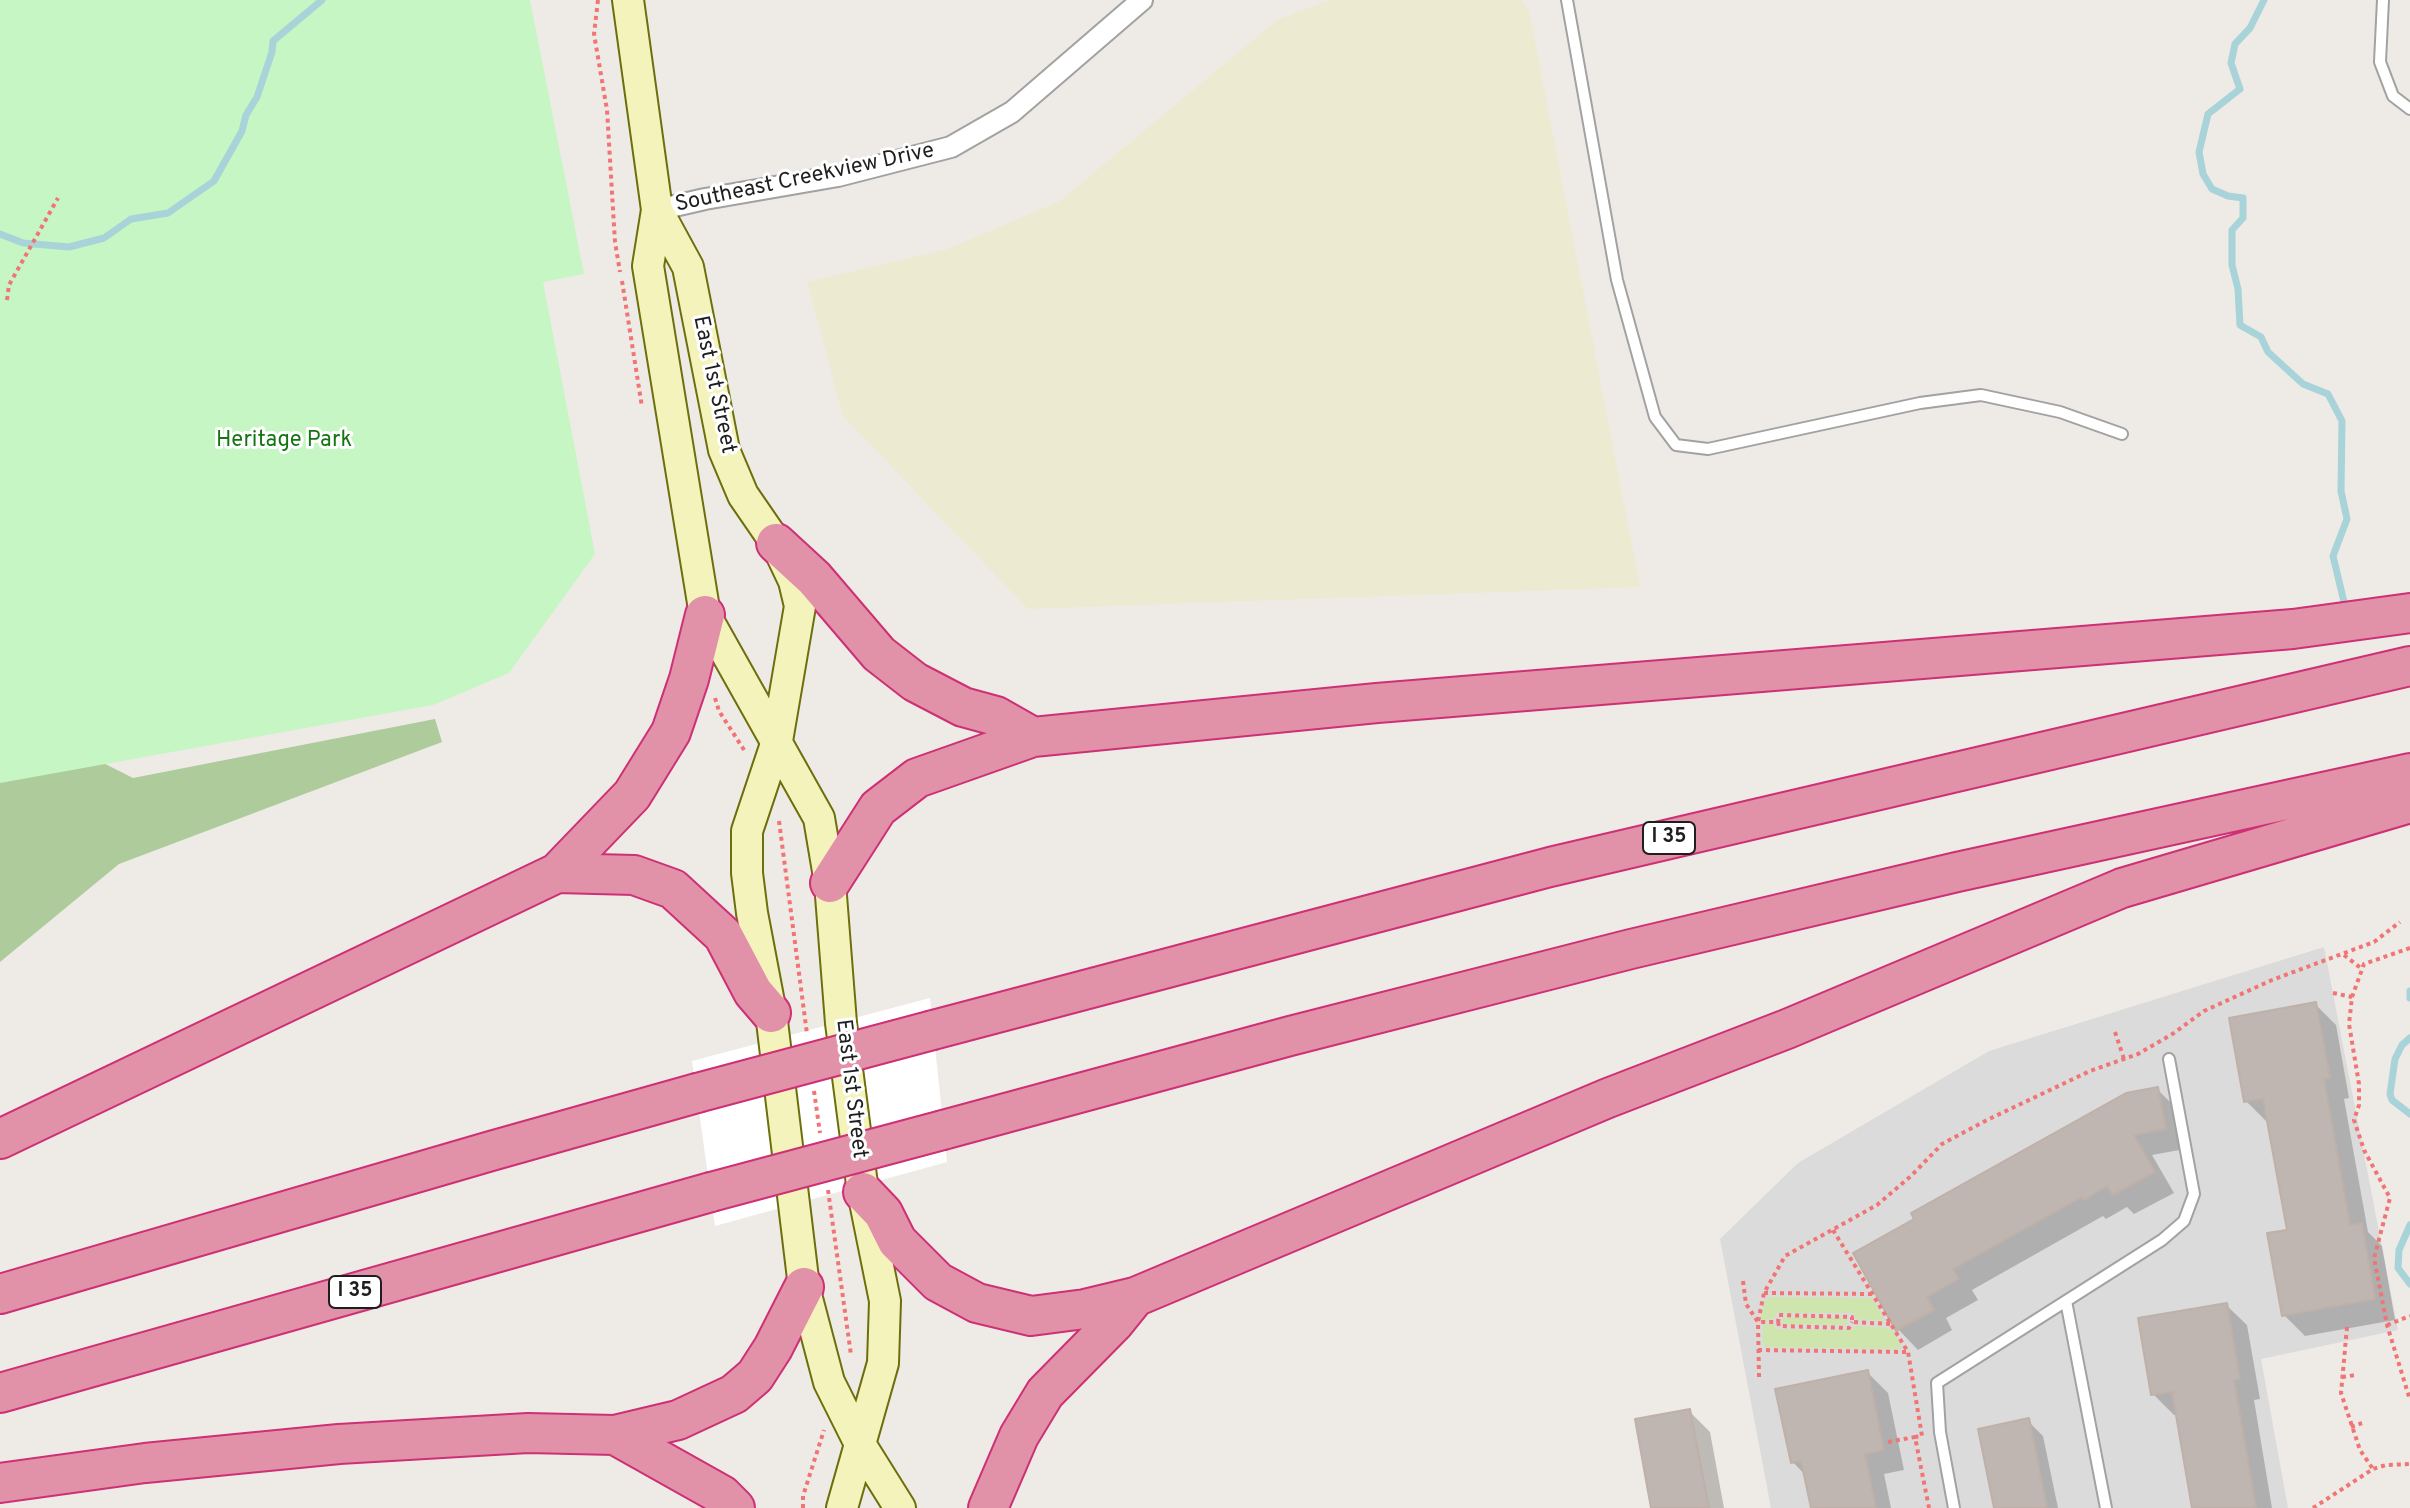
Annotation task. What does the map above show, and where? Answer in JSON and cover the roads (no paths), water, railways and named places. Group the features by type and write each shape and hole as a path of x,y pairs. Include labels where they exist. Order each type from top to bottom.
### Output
{"highway":[{"path":"776,543 814,578 879,654 915,682 963,707 996,716 1033,737"},
{"path":"830,883 878,808 917,778 1033,737 1377,703 2293,629 2410,613"},
{"path":"0,1139 557,873 632,795 671,732 689,679 705,615"},
{"name":"I 35","path":"0,1294 697,1093 1550,867 2410,666"},
{"name":"I 35","path":"0,1393 711,1192 1290,1036 1631,949 1957,872 2410,773"},
{"path":"846,1190 883,1213 897,1241 938,1282 977,1303 1031,1316 1085,1309 1135,1297 1608,1098 1787,1029 2122,888 2410,803"},
{"path":"557,873 634,875 673,889 723,935 753,992 771,1013"},
{"path":"0,1483 145,1463 339,1444 528,1433 615,1435 678,1420 734,1394 755,1376 804,1287"},
{"path":"988,1508 1019,1436 1045,1393 1114,1323 1135,1297"},
{"path":"615,1435 722,1495 735,1508"}],"main road":[{"name":"East 1st Street","path":"629,3 657,210 648,266 705,615 819,818 830,883 841,1023 846,1190 885,1301 883,1363 842,1508"},
{"name":"East 1st Street","path":"657,210 688,267 724,450 743,495 776,543 794,581 800,606 777,741 747,831 747,873 771,1013 804,1287 829,1382 860,1444 900,1508"}],"street":[{"name":"Southeast Creekview Drive","path":"657,210 838,176 951,147 1012,112 1142,0"}],"lane":[{"path":"1567,0 1617,280 1655,417 1676,445 1708,449 1920,403 1981,395 2060,412 2122,434"},
{"path":"2383,0 2380,62 2393,96 2410,109"},
{"path":"1954,1508 1940,1432 1937,1383 2162,1240 2184,1221 2194,1194 2169,1059"},
{"path":"2066,1301 2106,1508"}],"waterway":[{"path":"0,234 23,243 69,247 104,238 131,219 168,213 214,181 257,97 273,41 322,0"},
{"path":"2264,0 2250,28 2235,44 2231,63 2240,89 2208,114 2199,152 2203,174 2212,189 2243,198 2243,218 2232,230 2232,265 2238,289 2240,325 2261,337 2268,352 2303,384 2328,394 2342,421 2341,491 2347,519 2333,556 2344,602"},
{"path":"2410,991 2410,998"},
{"path":"2410,1038 2402,1045 2395,1059 2390,1094 2392,1100 2410,1114"},
{"path":"2410,1225 2399,1250 2398,1268 2410,1284"}],"park label":[{"name":"Heritage Park","path":"284,442"}]}
